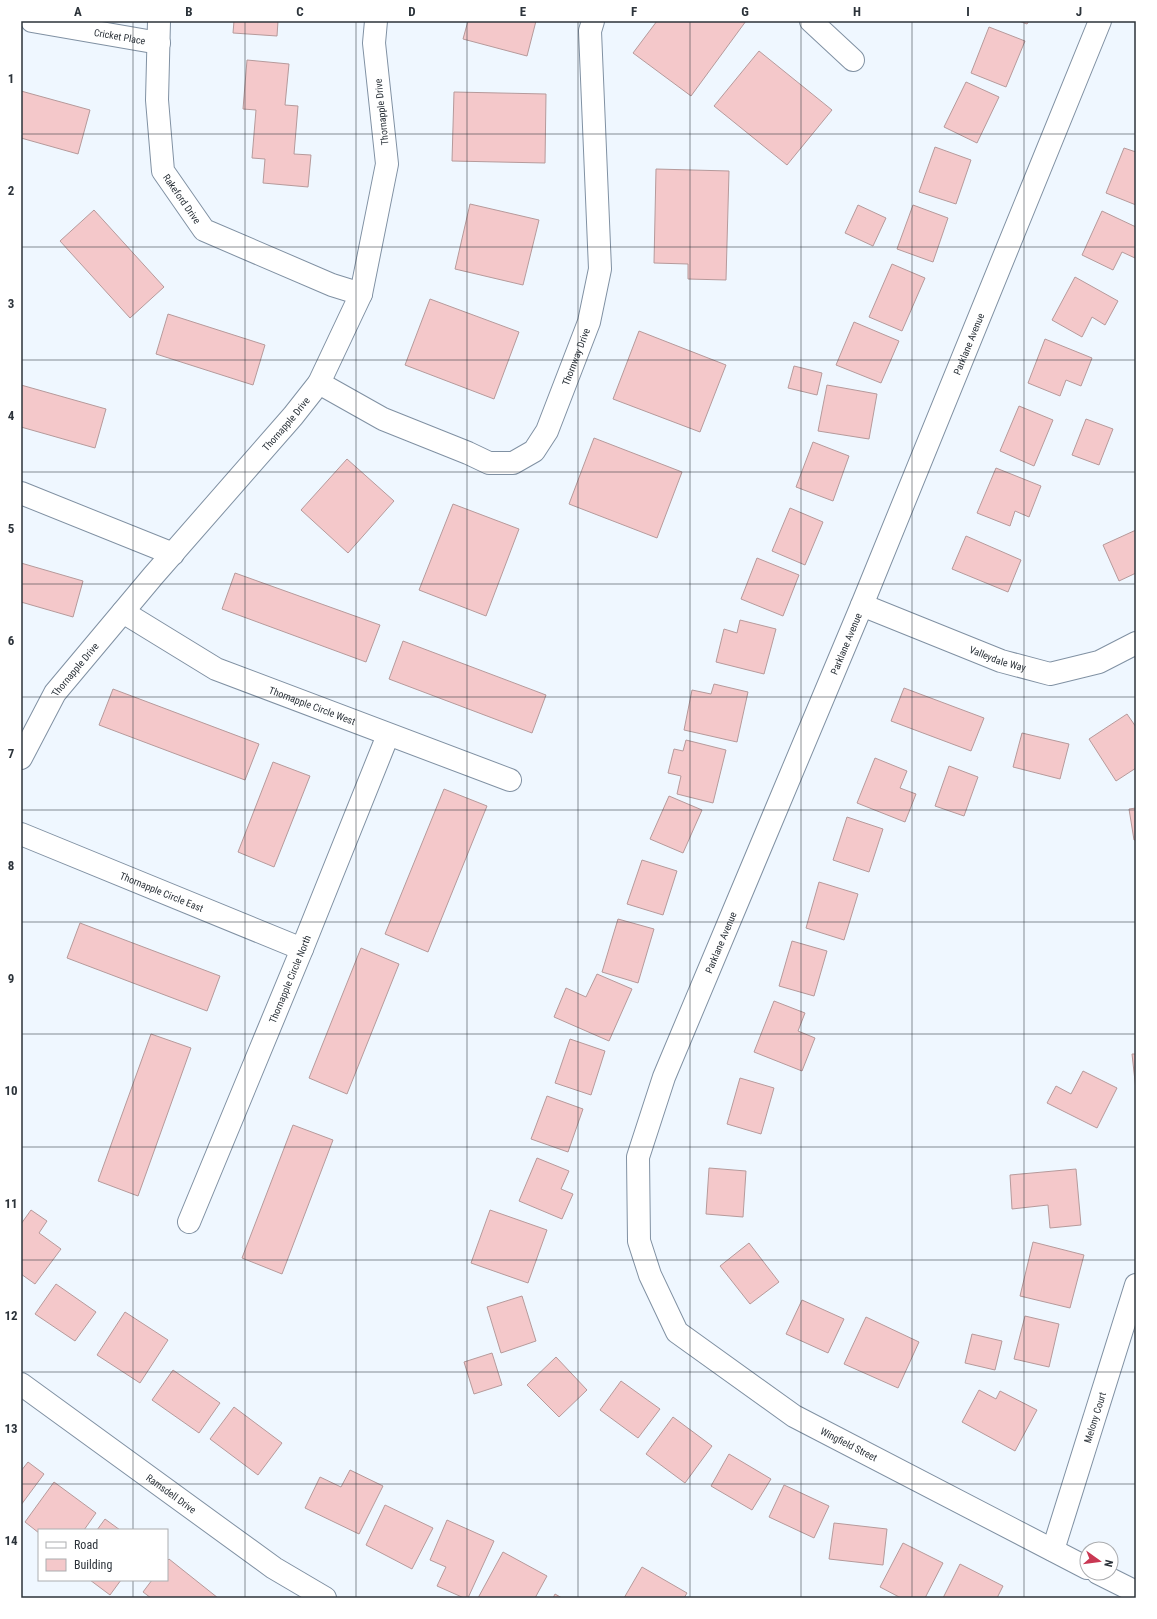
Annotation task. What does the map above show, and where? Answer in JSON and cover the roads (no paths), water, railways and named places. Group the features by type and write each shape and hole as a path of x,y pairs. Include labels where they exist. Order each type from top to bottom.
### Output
{"street":[{"name":"Cricket Place","path":"32,21 159,43"},
{"name":"Rakeford Drive","path":"159,21 157,100 164,171 204,230 332,285 361,294"},
{"name":"Thornapple Drive","path":"21,758 55,693 123,612 293,416 319,383 361,294 387,164 374,43 376,21"},
{"name":"Thornway Drive","path":"319,383 383,419 468,452 489,463 513,463 534,451 547,431 589,322 600,269 590,31 593,21"},
{"path":"811,21 852,60"},
{"name":"Parklane Avenue","path":"650,1275 639,1241 638,1157 664,1076 862,605 1100,21"},
{"path":"21,493 173,554"},
{"name":"Valleydale Way","path":"862,605 1001,661 1050,674 1099,662 1136,643"},
{"name":"Thornapple Circle West","path":"123,612 216,669 510,780"},
{"name":"Thornapple Circle North","path":"189,1222 302,949 388,735"},
{"name":"Thornapple Circle East","path":"21,834 302,949"},
{"name":"Wingfield Street","path":"650,1275 677,1332 794,1416 1079,1564"},
{"name":"Melony Court","path":"1053,1550 1136,1285"},
{"name":"Ramsdell Drive","path":"21,1384 274,1568 319,1596"},
{"path":"1114,1581 1136,1592"}]}
